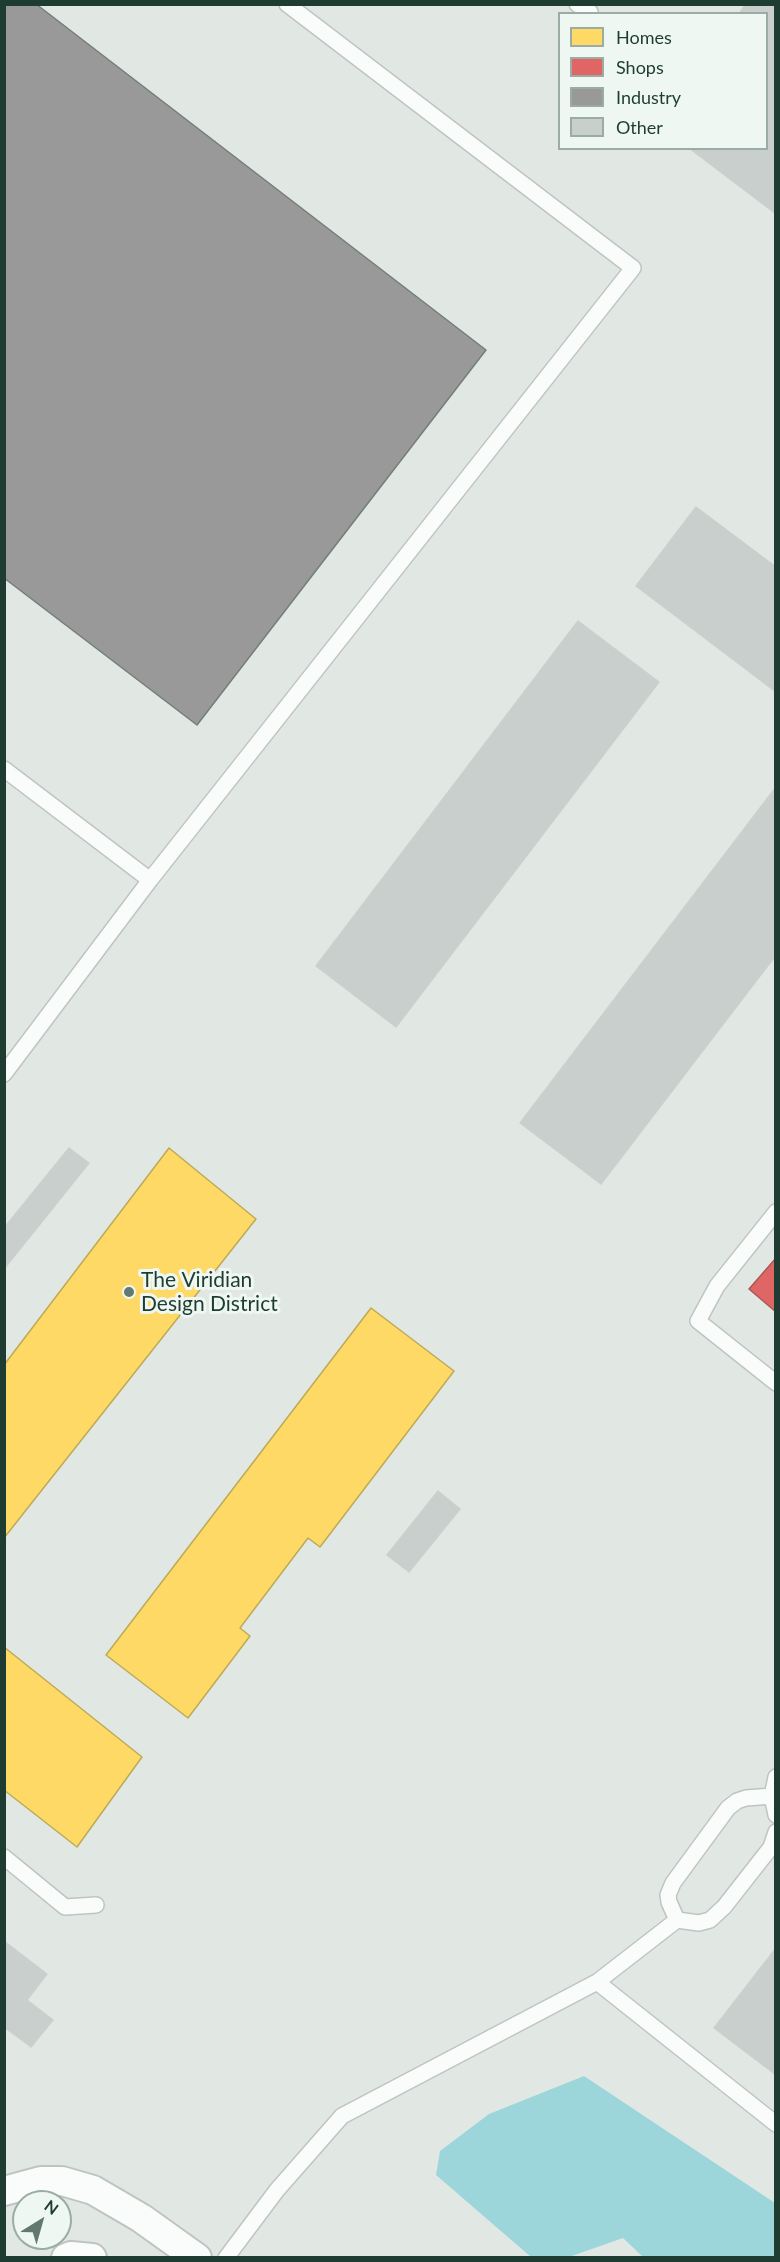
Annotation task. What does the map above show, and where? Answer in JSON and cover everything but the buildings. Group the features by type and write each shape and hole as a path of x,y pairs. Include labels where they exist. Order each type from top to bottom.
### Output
{"street":[{"path":"4,2191 41,2181 62,2181 93,2190 141,2218 197,2258"},
{"path":"66,2258 70,2256 92,2258"}],"lane":[{"path":"4,1074 150,880 633,268 287,4"},
{"path":"4,769 150,880"},
{"path":"776,1212 717,1286 698,1321 776,1383"},
{"path":"776,1777 774,1795 776,1815"},
{"path":"677,1920 668,1895 728,1808 737,1801 774,1795"},
{"path":"226,2258 277,2190 342,2116 597,1982 677,1920 699,1923 710,1920 771,1847 776,1832"},
{"path":"4,1857 65,1907 96,1905"},
{"path":"597,1982 776,2124"}],"water":[{"path":"584,2076 775,2203 775,2257 643,2257 623,2238 569,2257 531,2257 436,2175 440,2151 489,2114"}],"place":[{"name":"The Viridian Design District","path":"129,1292"}]}
